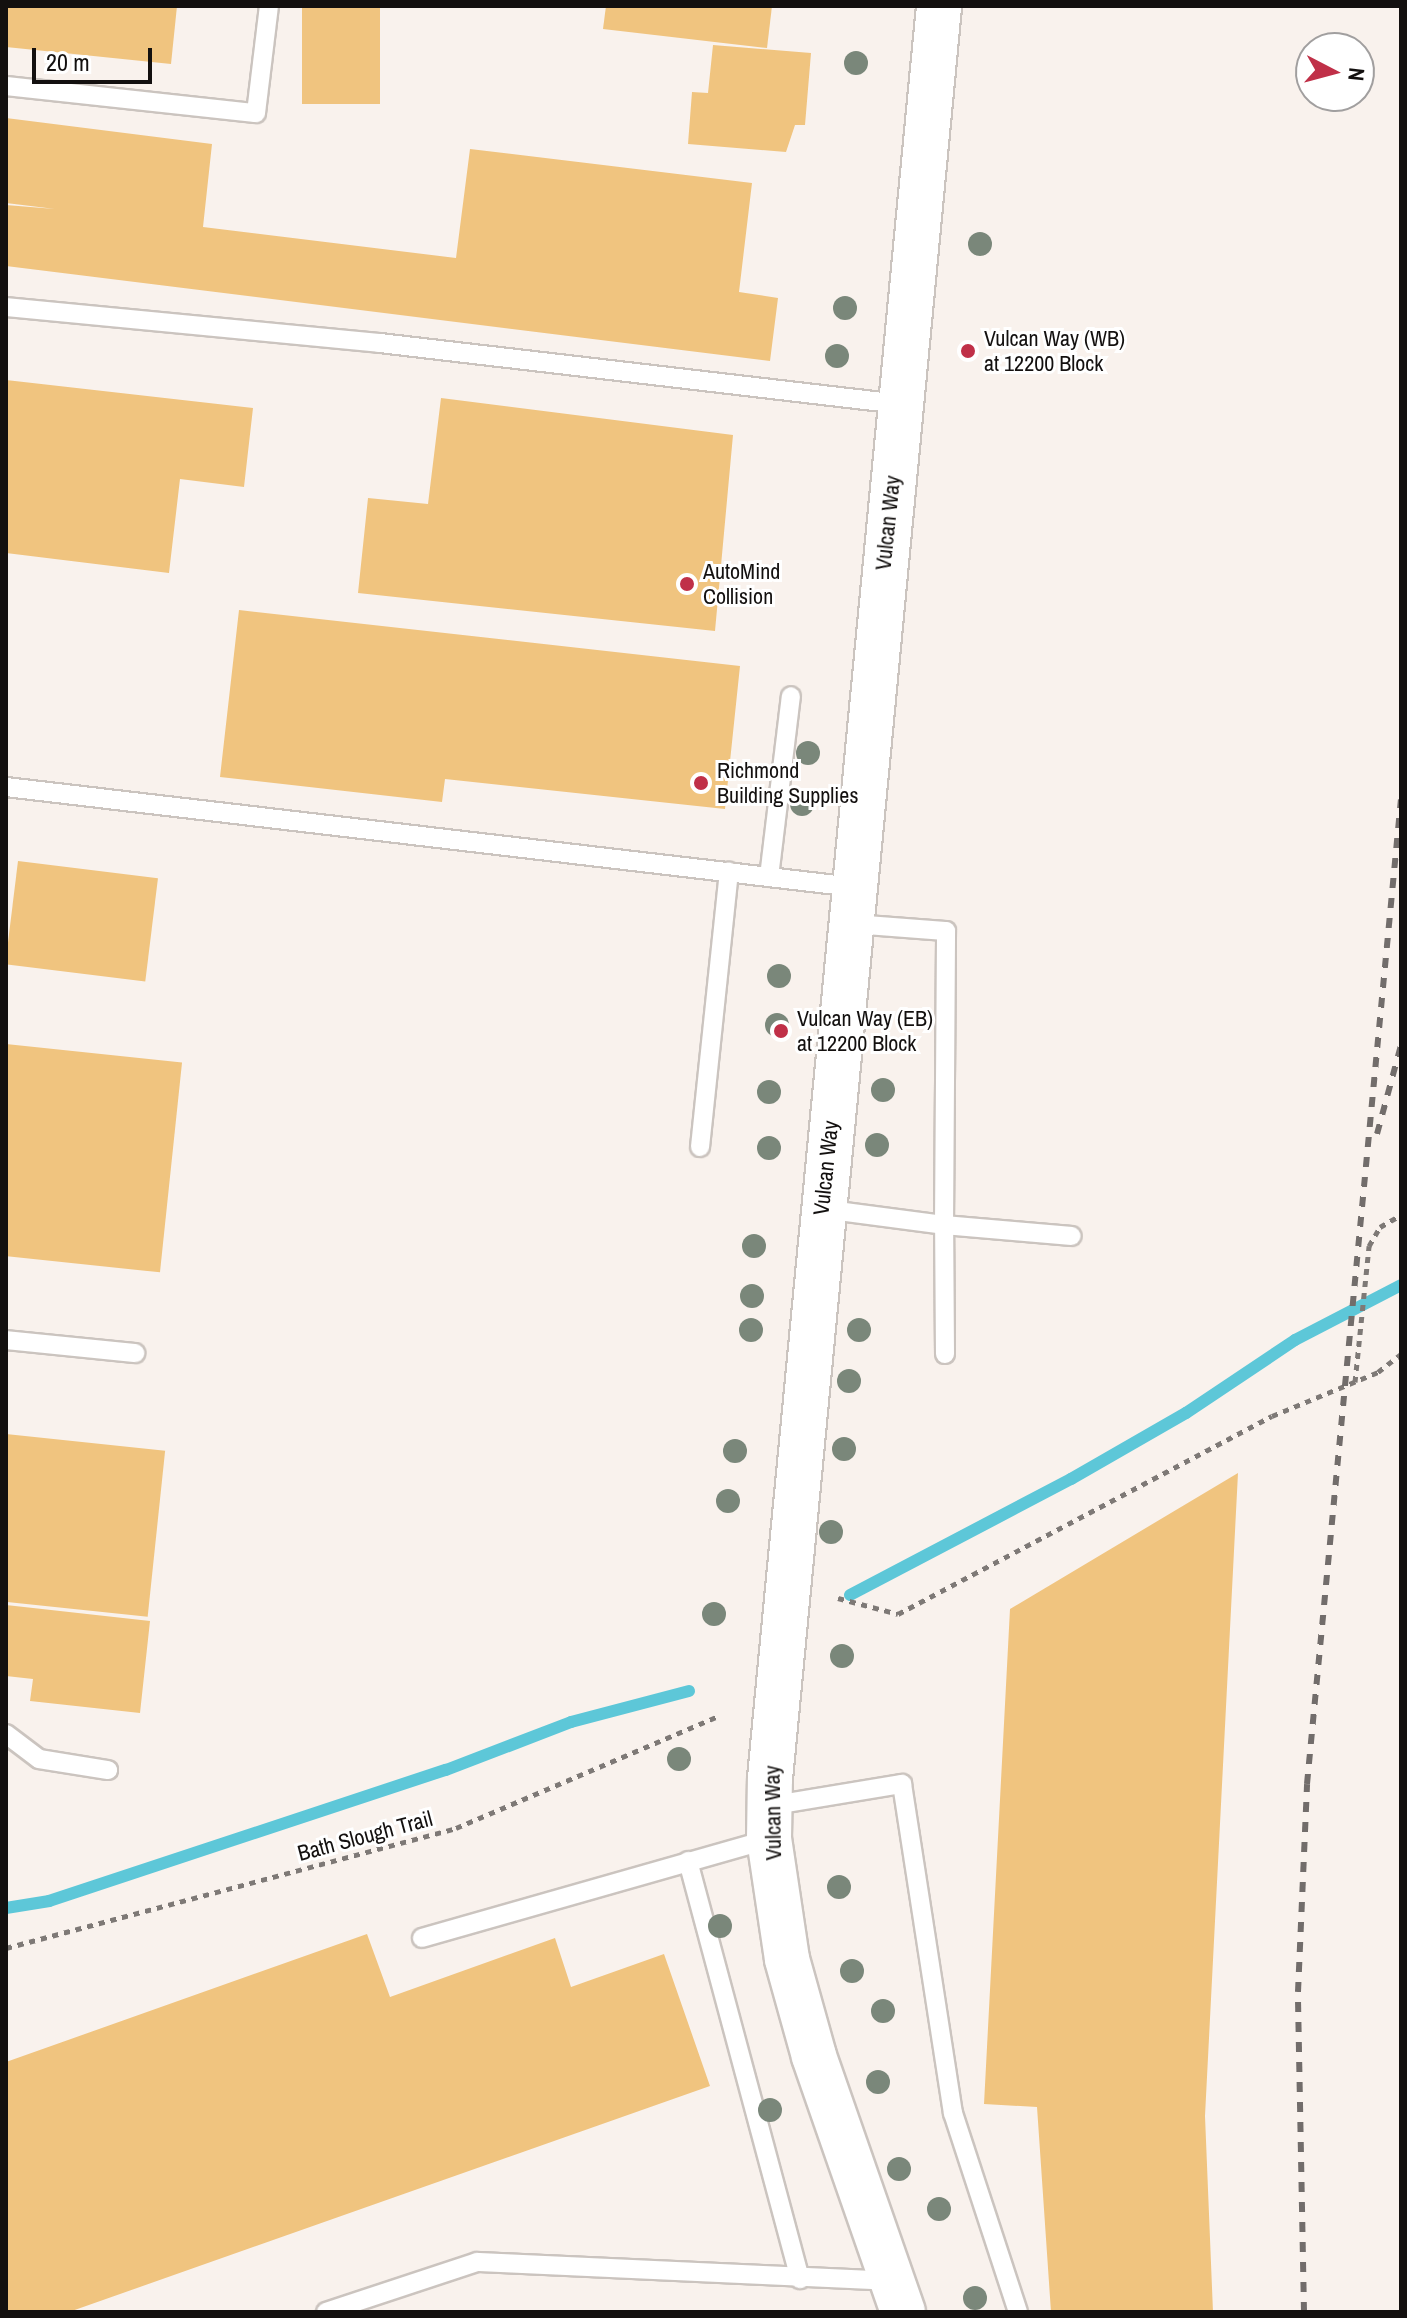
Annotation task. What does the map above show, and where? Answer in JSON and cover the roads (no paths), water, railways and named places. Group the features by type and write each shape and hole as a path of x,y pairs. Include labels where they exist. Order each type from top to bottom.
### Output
{"street":[{"name":"Vulcan Way","path":"898,2297 807,2029 787,1959 769,1823 821,1208 939,6"}],"lane":[{"path":"6,86 256,113 269,6"},
{"path":"6,307 380,343 899,404"},
{"path":"769,877 791,696"},
{"path":"6,787 769,877 851,905 946,931 945,1354"},
{"path":"700,1147 729,872"},
{"path":"821,1208 944,1225 1072,1236"},
{"path":"6,1340 135,1353"},
{"path":"6,1734 39,1759 108,1770"},
{"path":"422,1938 688,1861 769,1823 902,1784 953,2113 1018,2312"},
{"path":"688,1861 800,2279"},
{"path":"326,2312 477,2262 800,2279 898,2297"}],"waterway":[{"path":"850,1595 1071,1479 1186,1413 1295,1340 1401,1285"},
{"path":"6,1908 49,1901 446,1770 571,1722 689,1691"}],"railway":[{"path":"1304,2312 1298,1992 1307,1784 1401,799"},
{"path":"1377,1134 1401,1045"}],"place":[{"name":"Vulcan Way (WB) at 12200 Block","path":"968,351"},
{"name":"AutoMind Collision","path":"687,584"},
{"name":"Richmond Building Supplies","path":"701,783"},
{"name":"Vulcan Way (EB) at 12200 Block","path":"781,1031"}]}
